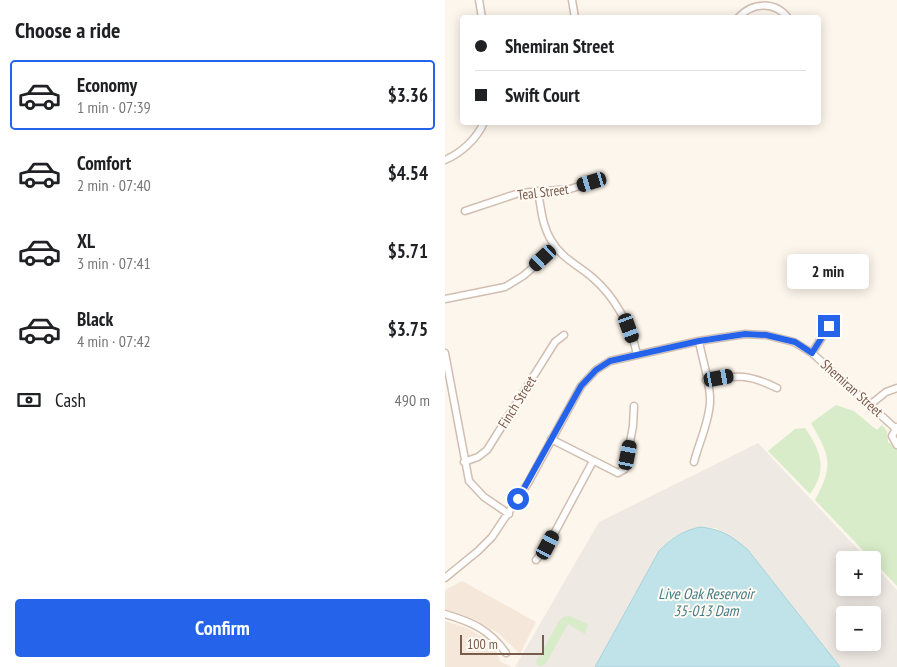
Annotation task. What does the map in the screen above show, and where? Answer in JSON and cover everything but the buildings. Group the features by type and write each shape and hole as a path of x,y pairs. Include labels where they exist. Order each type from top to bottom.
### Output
{"street":[{"path":"479,0 482,15"},
{"path":"572,0 574,15"},
{"path":"742,15 751,8 772,5 783,11 786,15"},
{"path":"445,160 464,148 475,138 482,125"},
{"name":"Teal Street","path":"465,210 519,193 570,189 592,182"},
{"path":"539,192 543,224 556,248 564,257 601,286 629,328 637,354"},
{"path":"445,299 505,287 523,276 556,248"},
{"path":"812,353 829,326"},
{"name":"Shemiran Street","path":"445,578 478,552 509,514 581,386 596,370 610,361 699,341 745,334 766,335 795,342 812,353 896,428 892,436 897,445"},
{"name":"Finch Street","path":"464,462 478,457 487,450 555,342 565,335"},
{"path":"694,462 699,439 707,419 710,400 699,341"},
{"path":"445,353 469,481 484,497 509,514"},
{"path":"706,380 732,376 756,378 777,388"},
{"path":"871,404 886,392 897,388"},
{"path":"551,439 617,473 625,469 633,426 634,406"},
{"path":"536,560 548,545 593,461"},
{"path":"445,614 468,621 495,637 506,653"}],"shaded area":[{"path":"758,443 860,551 836,551 836,596 881,596 881,573 897,590 897,667 840,667 748,550 716,528 700,527 685,531 671,539 659,551 595,667 515,667 599,522"},
{"path":"462,581 536,622 520,654 498,633 475,620 445,609 445,590"},
{"path":"445,621 467,628 492,642 501,662 512,667 445,667"}],"green space":[{"path":"836,405 854,411 877,430 882,425 887,431 888,442 897,448 897,586 881,569 881,551 864,551 815,500 825,478 827,461 826,453 811,423"},
{"path":"805,428 815,445 821,469 816,485 810,494 768,451 795,429"},
{"path":"570,616 588,624 585,634 568,624 545,665 538,666 536,662 559,621 563,617"}],"water":[{"name":"Live Oak Reservoir 35-013 Dam","path":"700,527 714,529 726,534 748,550 840,667 595,667 659,551 678,536"}],"route":[{"path":"518,499 581,386 596,370 610,361 699,341 745,334 766,335 795,342 812,353 829,326"}]}
